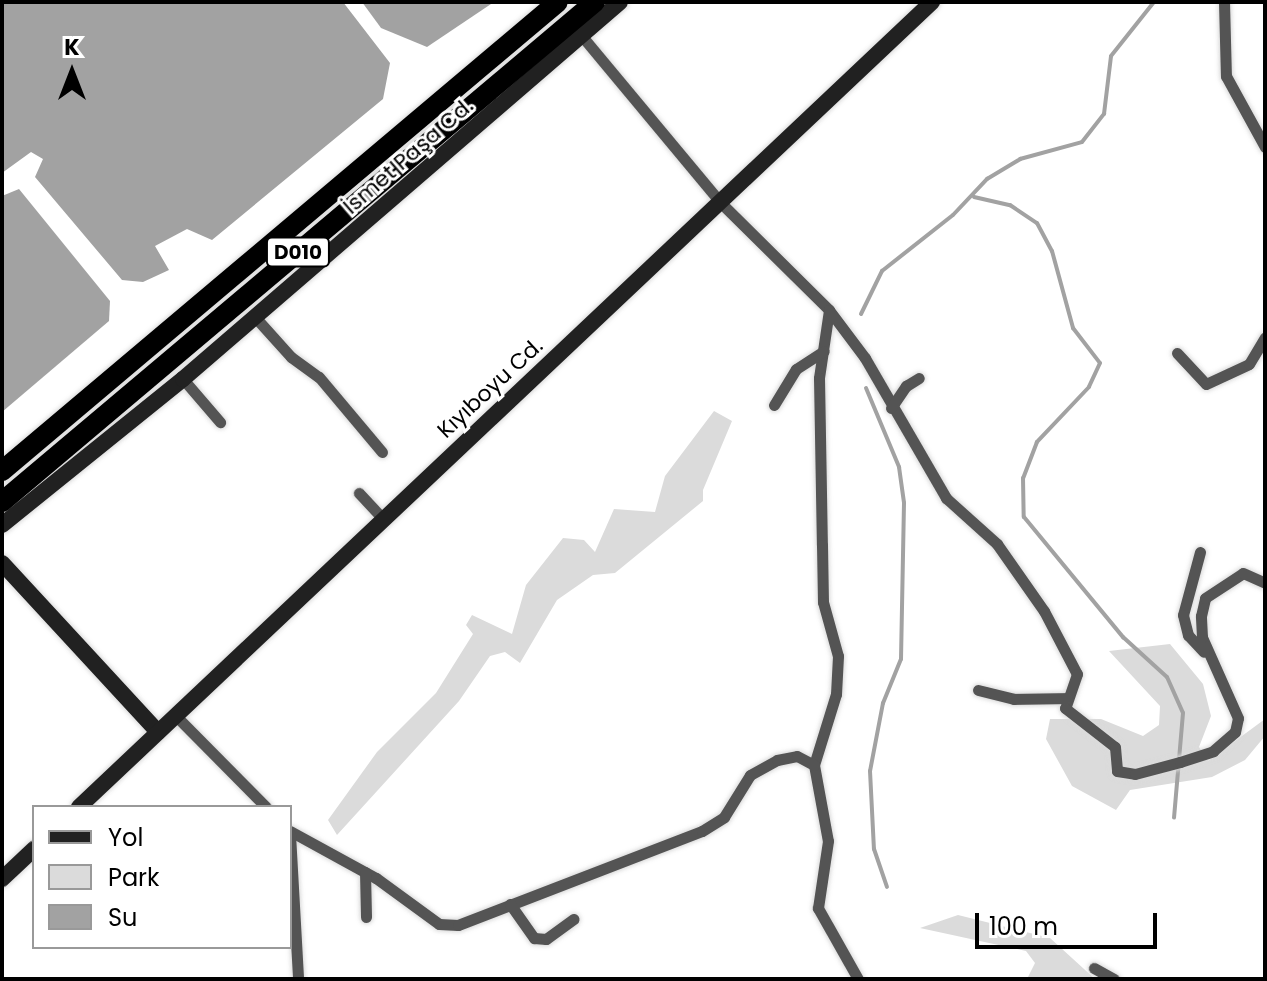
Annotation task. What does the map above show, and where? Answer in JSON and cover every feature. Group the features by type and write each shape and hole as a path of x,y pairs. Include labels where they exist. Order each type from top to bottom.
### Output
{"highway":[{"name":"D010","path":"2,471 558,2"},
{"name":"D010","path":"2,502 595,2"}],"street":[{"name":"İsmet Paşa Cd.","path":"2,525 183,379 620,2"},
{"path":"1224,2 1226,76 1265,147"},
{"name":"Kıyıboyu Cd.","path":"81,805 382,518 721,203 924,5"},
{"path":"581,35 721,203 829,310 865,358 891,408 946,498 997,544 1044,611 1077,674 1065,708 1074,717 1099,731 1115,747 1117,771 1149,771 1213,751 1235,732 1233,701 1202,637 1205,598 1243,573 1265,583"},
{"path":"829,310 819,378 823,602 838,656 836,694 814,765 828,841 818,908 858,979"},
{"path":"255,317 291,357 319,377 382,452"},
{"path":"1177,353 1206,384 1249,364 1265,337"},
{"path":"774,405 796,369 824,351"},
{"path":"891,408 906,386 919,378"},
{"path":"183,379 220,422"},
{"path":"359,493 382,518"},
{"path":"1200,552 1183,615 1188,635 1210,658"},
{"path":"2,563 158,732"},
{"path":"978,690 1014,699 1067,698"},
{"path":"175,715 264,805"},
{"path":"292,833 365,872 439,924 458,925 702,831 724,817 750,775 777,760 797,756 814,765"},
{"path":"2,879 32,851"},
{"path":"292,869 298,979"},
{"path":"365,872 366,917"},
{"path":"510,904 534,938 546,939 574,919"},
{"path":"1094,968 1114,979"}],"green space":[{"path":"714,411 732,421 703,490 703,501 615,573 593,575 557,600 520,663 505,652 490,656 459,701 337,835 328,820 377,752 436,693 473,634 466,625 472,615 512,634 526,585 563,538 584,540 595,552 614,509 655,512 665,476"},
{"path":"1170,644 1203,684 1211,716 1199,747 1208,761 1265,719 1265,736 1245,760 1212,777 1130,790 1116,810 1072,786 1046,739 1050,719 1101,719 1143,736 1159,725 1160,706 1109,651"},
{"path":"958,915 1050,938 1095,979 1027,979 1035,963 1026,951 920,928"}],"water":[{"path":"2,2 343,2 390,63 383,99 212,240 187,229 155,246 169,270 143,282 122,280 35,177 43,159 31,152 2,173"},
{"path":"362,2 494,2 427,47 381,28"},
{"path":"19,189 110,301 109,321 2,412 2,196"}],"waterway":[{"path":"861,314 882,271 953,215 987,179 1020,159 1082,142 1104,114 1111,56 1154,2"},
{"path":"974,197 1010,205 1037,223 1052,251 1073,328 1100,363 1089,387 1037,442 1023,478 1024,517 1123,637 1167,677 1183,713 1174,818"},
{"path":"866,388 899,467 904,503 901,659 883,703 870,771 874,849 887,887"}]}
